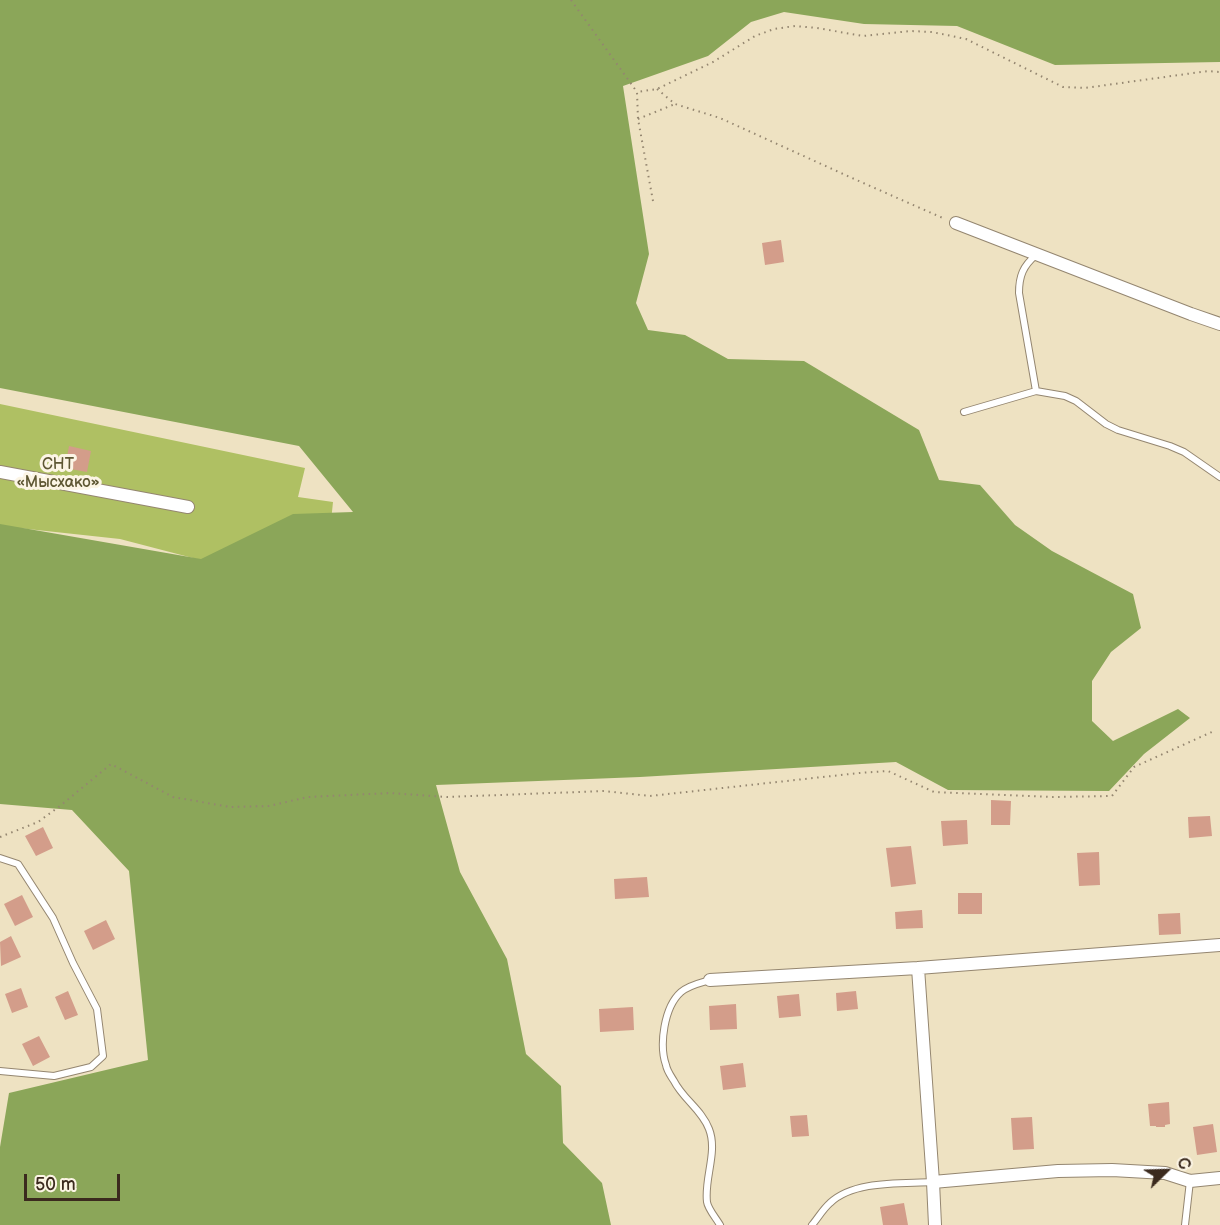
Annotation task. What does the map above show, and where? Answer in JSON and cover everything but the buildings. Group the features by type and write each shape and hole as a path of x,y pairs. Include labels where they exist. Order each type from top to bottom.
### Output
{"street":[{"path":"956,223 1220,324"},
{"path":"0,472 188,507"},
{"path":"710,980 918,968 1220,945"},
{"path":"918,968 935,1225"},
{"path":"933,1182 1058,1171 1112,1170 1165,1173 1190,1181 1220,1178"}],"lane":[{"path":"1036,254 1022,270 1019,281 1019,293 1036,392"},
{"path":"964,412 1036,392 1065,396 1076,401 1106,424 1184,452 1220,477"},
{"path":"0,858 18,864 53,918 97,1009 103,1056 91,1067 54,1076 0,1071"},
{"path":"710,980 694,984 680,993 671,1006 664,1025 663,1046 666,1065 675,1084 702,1116 709,1129 712,1143 707,1204 720,1225"},
{"path":"1185,1225 1190,1181"},
{"path":"812,1225 830,1203 845,1192 862,1186 933,1182"}],"path":[{"path":"572,0 636,92 638,119 652,201"},
{"path":"636,92 657,89 713,62 754,36 774,29 795,26 863,36 911,31 932,32 966,39 1063,87 1085,88 1208,71 1220,72"},
{"path":"657,89 675,105 720,118 956,223"},
{"path":"638,119 675,105"},
{"path":"0,837 38,822 111,764 173,797 230,807 269,806 308,797 390,793 447,797 604,791 650,796 859,772 888,771 934,792 1053,797 1112,796 1134,767 1214,731"}],"green space":[{"path":"0,0 1220,0 1220,62 1055,65 957,26 864,24 784,12 751,22 708,56 623,86 649,254 636,303 648,330 685,335 728,359 804,361 919,430 939,480 980,485 1015,525 1052,551 1133,594 1141,628 1111,652 1092,681 1092,721 1113,741 1178,709 1190,718 1144,754 1109,791 948,790 896,762 640,777 436,785 460,872 507,959 526,1054 561,1086 563,1143 602,1183 611,1225 0,1225 0,1147 9,1093 148,1060 129,871 72,810 0,804 0,524 201,559 293,514 353,512 299,446 0,388"},
{"name":"СНТ «Мысхако»","path":"0,404 305,468 298,497 333,502 330,531 235,569 120,539 0,526"}]}
